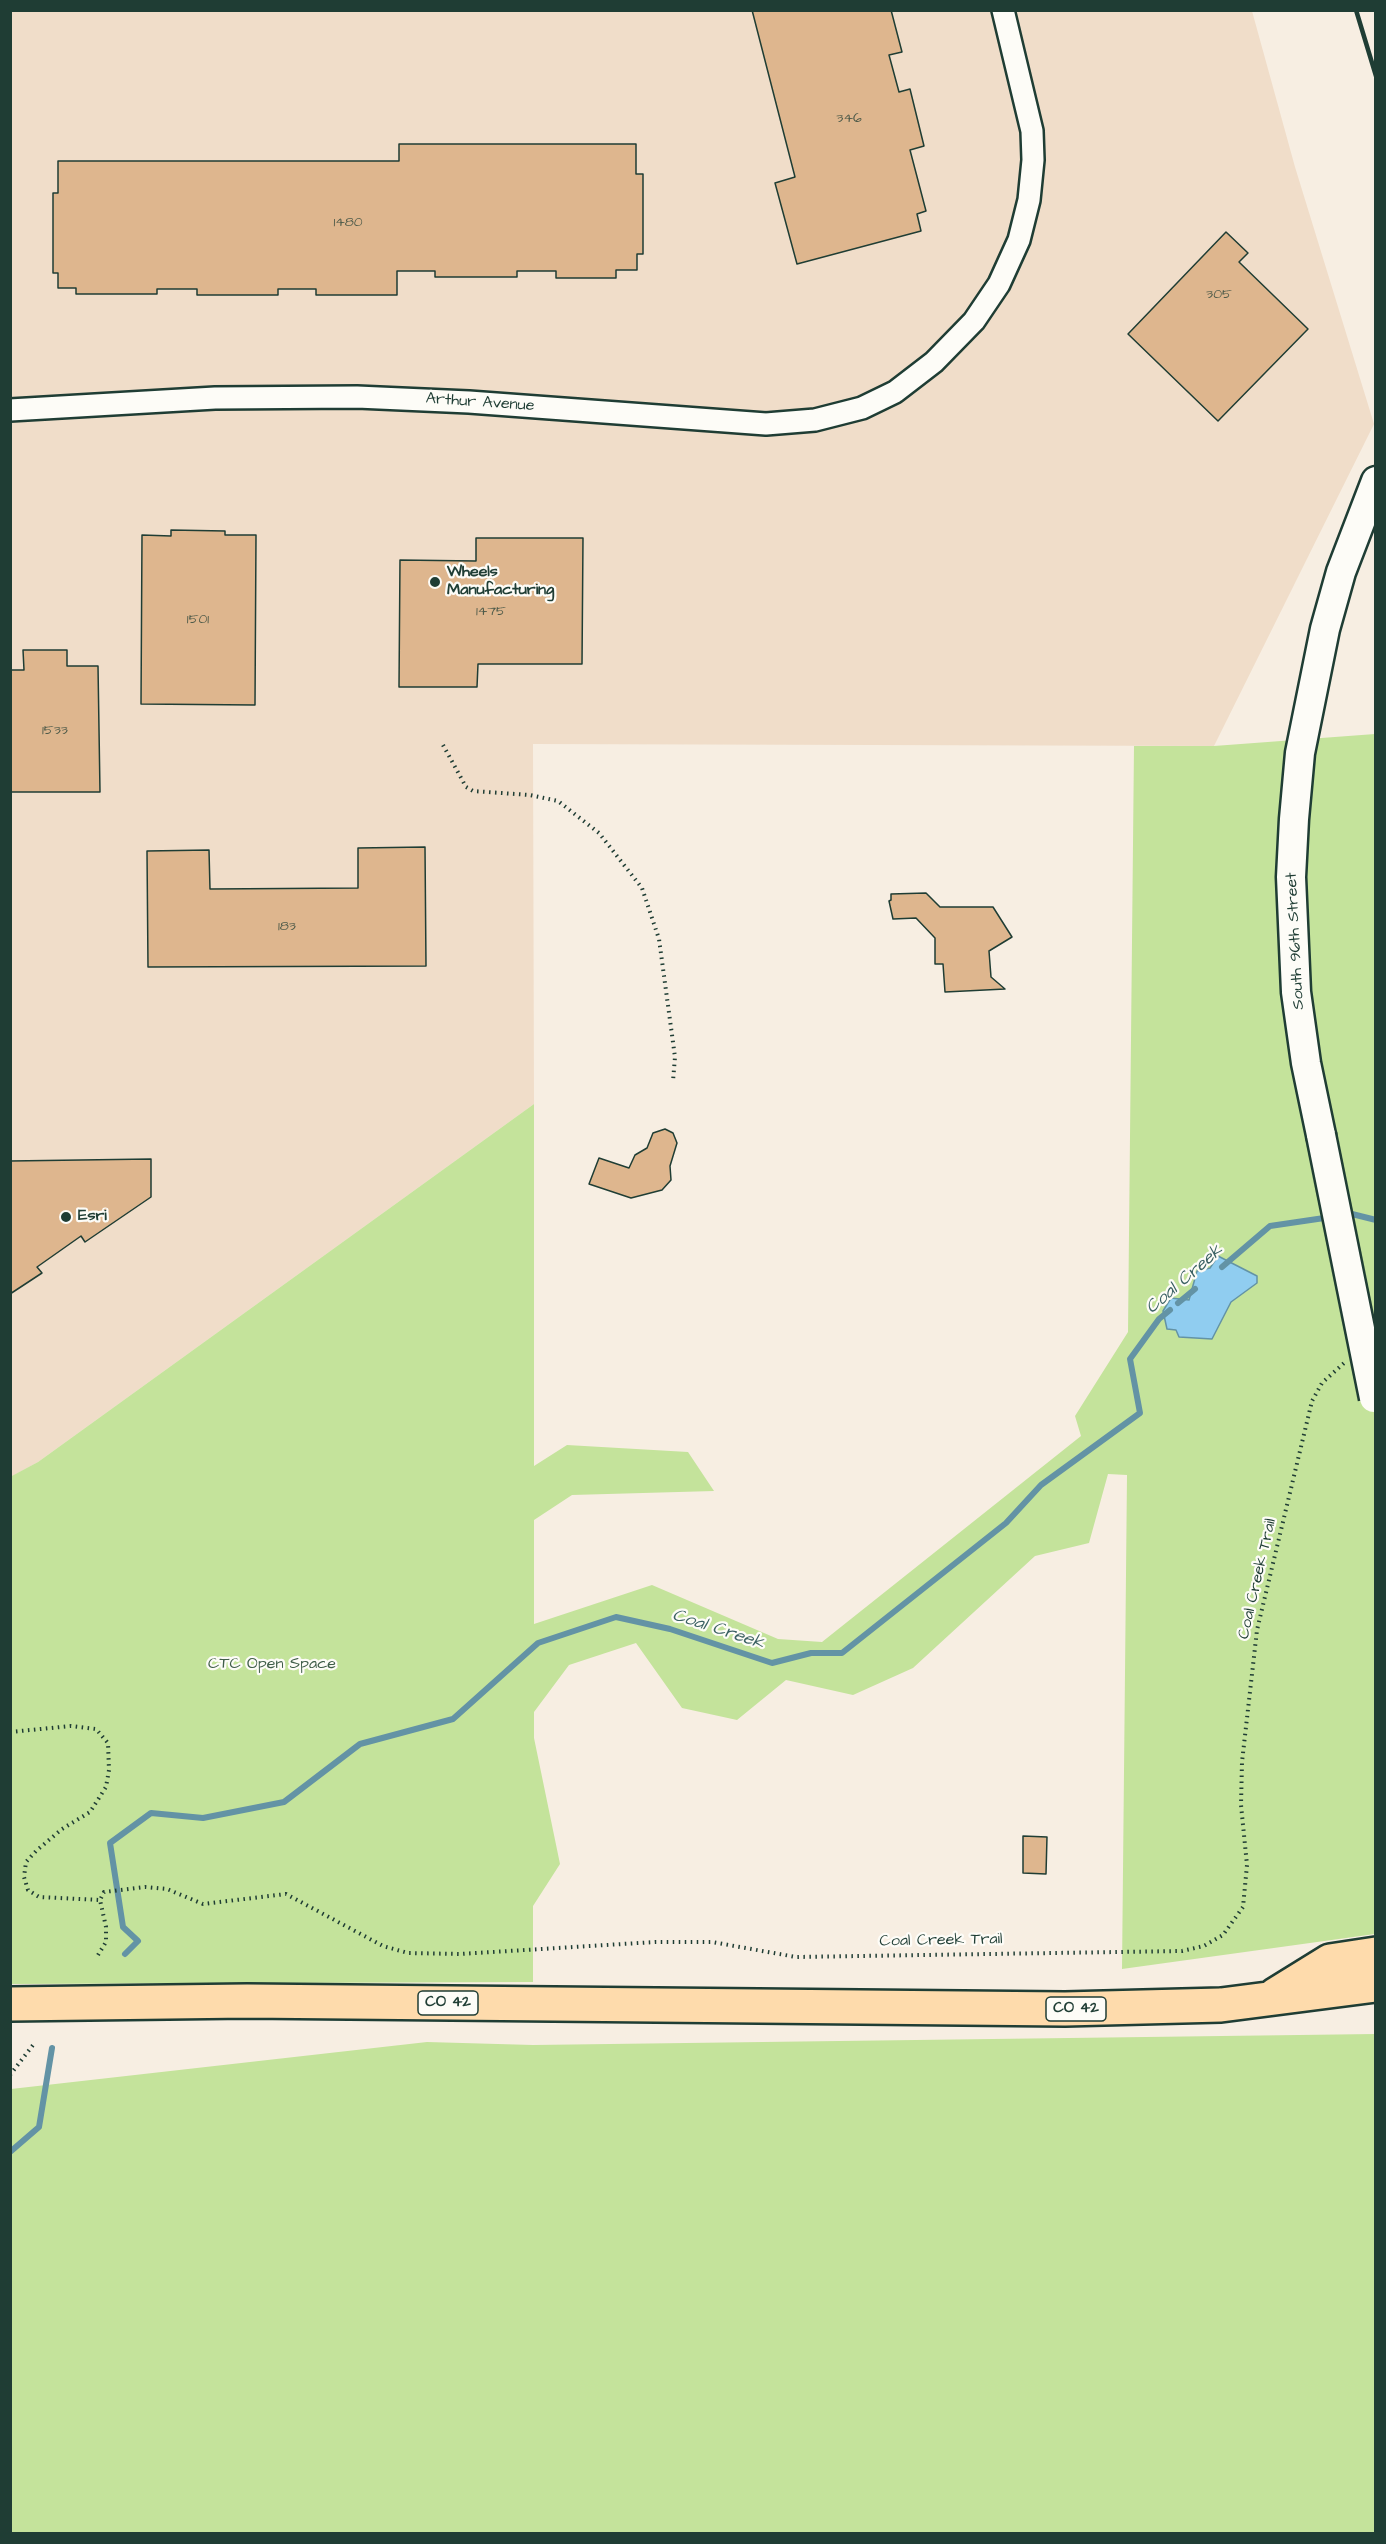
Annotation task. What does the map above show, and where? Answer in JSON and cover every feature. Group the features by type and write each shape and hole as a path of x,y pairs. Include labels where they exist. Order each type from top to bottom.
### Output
{"main road":[{"name":"South 96th Street","path":"1375,1402 1306,1063 1296,992 1291,877 1300,753 1325,629 1341,572 1376,481"},
{"path":"1266,2000 1330,1961 1376,1954"},
{"name":"CO 42","path":"10,2004 247,2001 1065,2009 1221,2005 1376,1985"},
{"path":"1317,1994 1376,2000"}],"street":[{"name":"Arthur Avenue","path":"10,410 215,398 367,397 469,402 766,424 815,420 862,408 895,392 934,362 974,321 999,284 1019,240 1029,200 1033,160 1032,131 1003,10"}],"path":[{"path":"443,745 466,787 473,791 530,795 558,801 599,833 642,888 659,939 675,1057 673,1081"},
{"name":"Coal Creek Trail","path":"100,1900 104,1892 145,1887 167,1889 203,1904 286,1894 384,1946 408,1953 459,1953 656,1942 712,1942 796,1957 1182,1951 1203,1946 1223,1935 1243,1906 1247,1865 1241,1805 1242,1762 1257,1630 1312,1401 1322,1383 1352,1356"},
{"path":"10,1732 71,1726 96,1729 108,1743 109,1770 106,1787 90,1812 62,1829 36,1851 26,1862 24,1877 28,1890 39,1897 100,1900 106,1927 106,1942 98,1955"},
{"path":"10,2075 33,2045"}],"shaded area":[{"path":"11,11 1252,11 1295,167 1374,424 1214,746 533,744 534,1104 38,1462 11,1477"}],"green space":[{"name":"CTC Open Space","path":"1375,734 1375,1934 1122,1969 1127,1475 1108,1474 1089,1543 1035,1556 913,1668 853,1695 786,1680 737,1720 682,1708 636,1643 569,1665 534,1712 534,1738 560,1864 533,1906 533,1982 11,1984 10,1477 38,1462 534,1104 534,1466 567,1445 688,1452 714,1491 572,1495 534,1520 534,1624 652,1585 778,1639 822,1642 1081,1436 1075,1416 1128,1332 1134,746 1214,746"},
{"path":"1375,2034 1375,2533 11,2533 11,2089 427,2042 533,2045"}],"water":[{"path":"1218,1256 1257,1276 1257,1283 1231,1302 1212,1339 1179,1337 1176,1330 1167,1329 1163,1311 1171,1298 1189,1300 1197,1271 1210,1268"}],"building":[{"path":"752,10 891,10 902,52 889,55 899,92 910,89 924,146 910,150 926,211 917,214 921,231 797,264 775,183 795,177"},
{"path":"399,144 636,144 636,174 643,174 643,254 637,254 637,270 616,270 616,278 556,278 556,271 517,271 517,277 435,277 435,271 397,271 397,295 316,295 316,289 278,289 278,295 197,295 197,289 157,289 157,294 76,294 76,288 58,288 58,273 53,273 53,193 58,193 58,161 399,161"},
{"path":"1226,232 1248,253 1239,262 1308,329 1218,421 1128,334"},
{"path":"171,530 225,531 225,535 256,535 255,705 141,704 142,535 171,536"},
{"path":"476,538 583,538 582,664 478,664 477,687 399,687 400,560 476,561"},
{"path":"23,650 67,650 67,666 98,666 100,792 10,792 10,670 24,670"},
{"path":"425,847 426,966 148,967 147,851 209,850 210,889 358,888 358,848"},
{"path":"926,893 940,907 993,907 1012,937 989,951 991,977 1005,989 945,992 943,964 935,964 935,938 916,918 893,919 889,901 891,894"},
{"path":"665,1129 673,1133 677,1143 670,1166 671,1180 662,1190 631,1198 589,1184 599,1158 629,1168 635,1155 647,1148 653,1133"},
{"name":"Esri","path":"151,1159 151,1197 85,1242 81,1236 37,1267 42,1273 10,1294 10,1161"},
{"path":"1023,1836 1047,1837 1046,1874 1023,1873"}],"waterway":[{"name":"Coal Creek","path":"1344,1215 1352,1214 1376,1220"},
{"name":"Coal Creek","path":"1222,1267 1270,1226 1331,1217"},
{"name":"Coal Creek","path":"1178,1303 1195,1289"},
{"name":"Coal Creek","path":"125,1954 138,1941 123,1927 110,1843 151,1813 203,1818 284,1802 360,1744 453,1719 538,1643 616,1617 670,1629 772,1663 811,1653 842,1653 1006,1523 1041,1485 1140,1413 1130,1359 1159,1319 1170,1310"},
{"name":"Coal Creek","path":"10,2152 39,2127 52,2048"}],"railway":[{"path":"1356,10 1376,76"}],"place":[{"name":"Wheels Manufacturing","path":"435,582"},
{"name":"Esri","path":"66,1217"}]}
